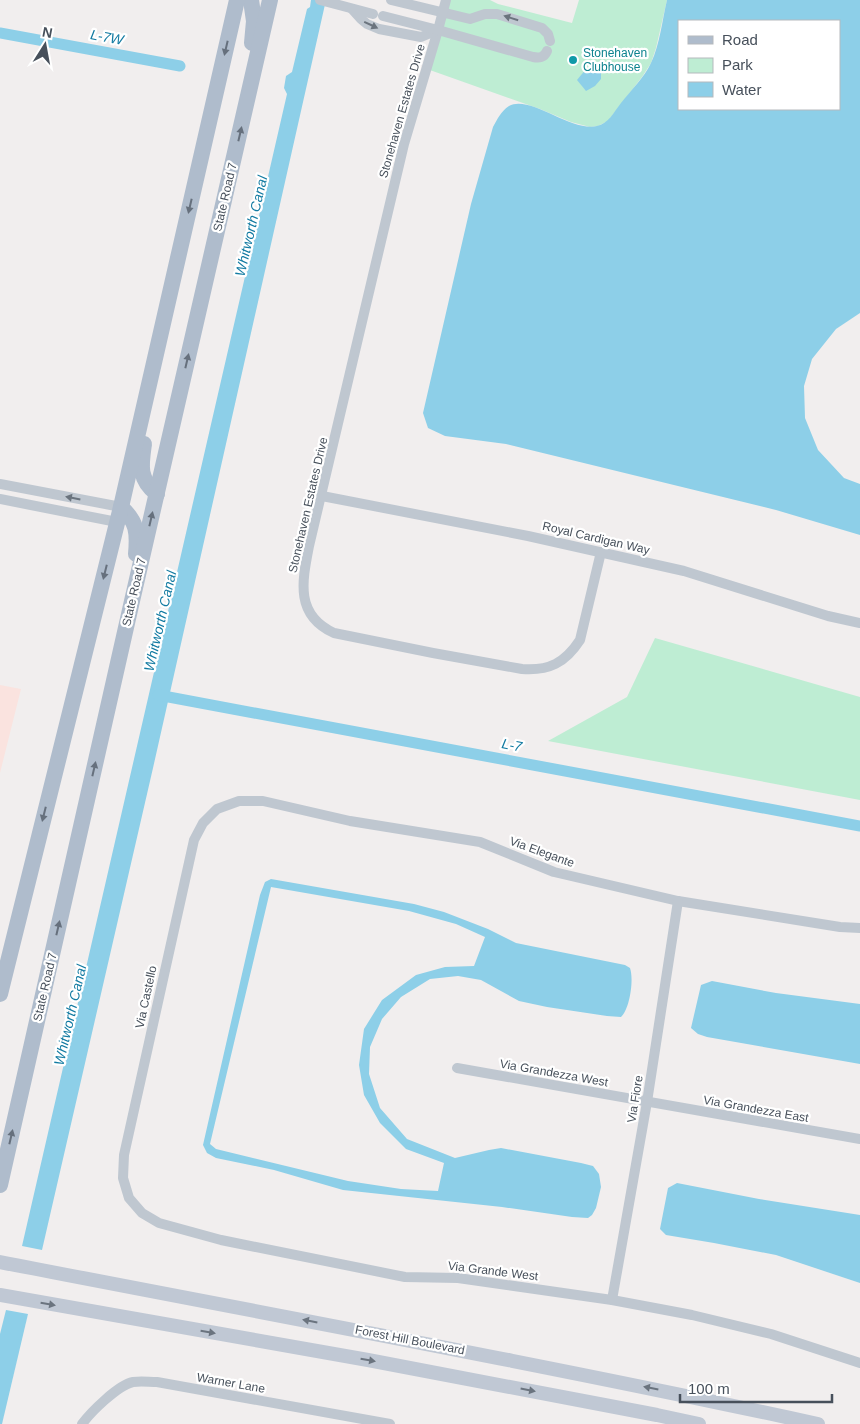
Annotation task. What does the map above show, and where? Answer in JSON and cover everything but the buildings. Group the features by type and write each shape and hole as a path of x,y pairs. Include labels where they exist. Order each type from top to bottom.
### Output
{"main road":[{"path":"0,994 119,514 237,0"},
{"path":"248,98 254,21 251,0"},
{"name":"State Road 7","path":"0,1185 270,0"},
{"path":"152,372 142,463 143,477 148,487 157,494"},
{"path":"119,514 129,515 135,524 138,538 132,601"},
{"name":"Forest Hill Boulevard","path":"0,1262 402,1338 818,1424"},
{"path":"0,1295 378,1362 657,1414 700,1424"}],"street":[{"path":"391,0 470,19 485,14 497,14 542,28 548,34 548,46 544,56 533,58 438,30"},
{"name":"Stonehaven Estates Drive","path":"446,0 404,144 304,572 303,596 310,615 321,626 334,633 522,669 545,669 566,658 580,640 601,552"},
{"name":"Stonehaven Estates Drive","path":"325,1 438,30"},
{"path":"396,32 402,3"},
{"name":"Stonehaven Estates Drive","path":"352,9 361,19 373,27 421,37 438,30"},
{"path":"466,38 470,19"},
{"path":"0,484 41,492 119,514"},
{"path":"39,507 41,492"},
{"name":"Royal Cardigan Way","path":"322,496 528,536 684,570 828,616 860,623"},
{"path":"0,499 39,507 119,514"},
{"name":"Via Elegante","path":"217,810 239,801 263,801 350,821 480,842 554,872 678,901 840,927 860,928"},
{"name":"Via Castello","path":"129,1198 123,1178 124,1155 194,840 203,823 217,810"},
{"name":"Via Fiore","path":"612,1300 647,1102 678,901"},
{"name":"Via Grandezza West","path":"457,1068 647,1102"},
{"name":"Via Grandezza East","path":"647,1102 860,1139"},
{"name":"Via Grande West","path":"129,1198 142,1213 159,1222 221,1240 405,1277 458,1278 612,1300 692,1315 771,1334 860,1363"},
{"name":"Warner Lane","path":"82,1424 112,1393 131,1382 157,1382 390,1424"}],"shaded area":[{"path":"0,685 21,689 0,773"}],"green space":[{"path":"446,0 490,0 498,4 572,23 579,0 667,0 651,63 608,121 598,126 590,127 571,122 427,69"},
{"path":"655,638 860,697 860,800 548,741 627,697"}],"water":[{"path":"311,0 326,0 42,1250 22,1246 287,94 284,88 286,76 292,72 307,9 310,7"},
{"path":"667,0 860,0 860,313 836,329 812,359 804,386 805,418 818,450 844,478 860,484 860,535 776,510 506,444 445,436 428,428 423,413 471,204 496,121 506,108 517,104 528,105 575,124 587,126 601,125 610,117 641,79 654,56"},
{"path":"593,64 601,72 601,79 595,86 586,91 577,80"},
{"path":"271,879 414,904 444,912 488,929 516,943 625,965 630,968 632,979 630,994 627,1008 621,1017 547,1007 519,1001 481,980 458,976 430,979 401,997 382,1019 370,1047 369,1074 380,1108 407,1139 455,1158 501,1148 593,1166 599,1174 601,1187 596,1208 592,1215 588,1218 572,1217 502,1207 343,1190 274,1170 216,1158 207,1153 203,1145 260,895 265,882","holes":["271,887 409,911 456,924 485,937 474,966 445,967 416,975 382,1000 364,1029 359,1065 364,1095 380,1123 406,1149 444,1163 438,1191 401,1189 348,1181 216,1149 210,1144"]},
{"path":"712,981 776,993 860,1004 860,1064 698,1034 691,1028 701,985"},
{"path":"677,1183 759,1199 860,1215 860,1283 776,1255 666,1235 660,1229 668,1188"},
{"path":"6,1310 28,1314 2,1424 0,1424 0,1334"}],"waterway":[{"name":"L-7W","path":"0,33 180,66"},
{"name":"L-7","path":"158,695 860,826"}],"place":[{"name":"Stonehaven Clubhouse","path":"573,60"}],"water label":[{"name":"Whitworth Canal","path":"251,226"},
{"name":"Whitworth Canal","path":"160,621"},
{"name":"Whitworth Canal","path":"70,1015"}]}
